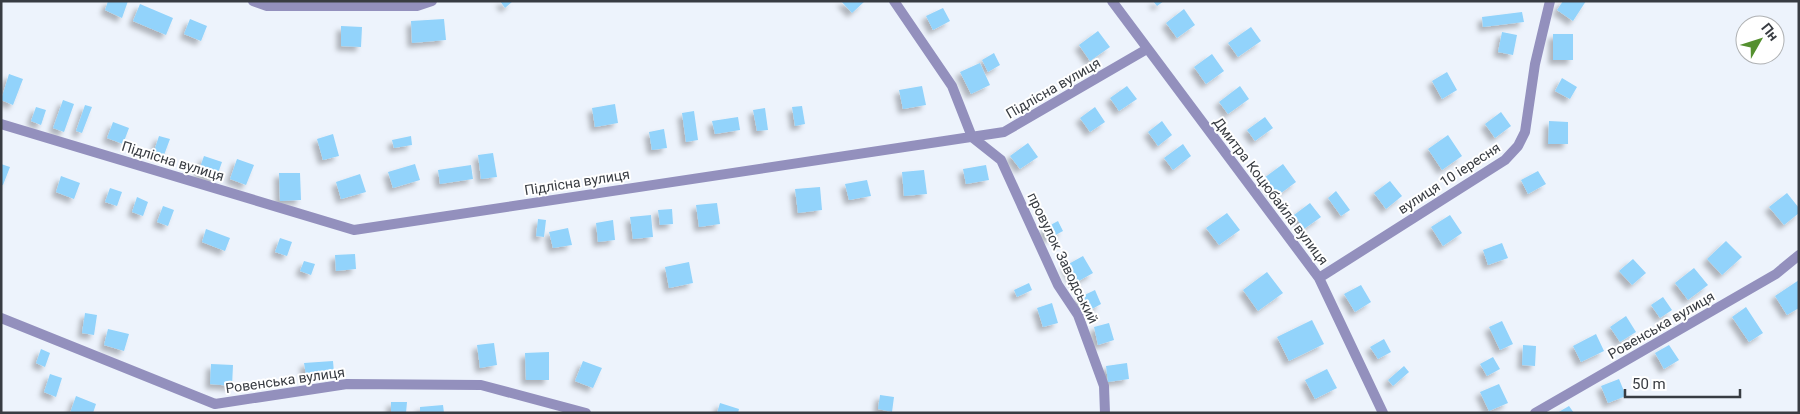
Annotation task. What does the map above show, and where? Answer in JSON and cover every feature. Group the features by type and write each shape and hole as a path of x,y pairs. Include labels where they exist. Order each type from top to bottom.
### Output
{"street":[{"path":"253,1 268,6 417,6 432,1"},
{"name":"провулок Заводський","path":"894,1 952,86 972,136 1001,160 1058,286 1078,315 1104,386 1105,413"},
{"name":"Дмитра Коцюбайла вулиця","path":"1112,1 1319,278 1383,413"},
{"name":"вулиця 10 іересня","path":"1319,278 1505,160 1518,146 1525,132 1535,64 1550,1"},
{"name":"Підлісна вулиця","path":"1,124 354,230 1004,132 1148,49"},
{"name":"Ровенська вулиця","path":"1535,413 1776,274 1799,256"},
{"name":"Ровенська вулиця","path":"1,318 215,404 347,384 481,385 586,413"}],"building":[{"path":"108,1 128,1 122,18 105,10"},
{"path":"500,1 513,1 505,8"},
{"path":"841,1 865,1 852,13"},
{"path":"1153,1 1164,1 1157,6"},
{"path":"1563,1 1586,1 1573,21 1557,10"},
{"path":"140,4 173,18 166,35 133,21"},
{"path":"943,8 950,21 933,30 926,16"},
{"path":"1184,9 1195,25 1177,38 1166,23"},
{"path":"1522,12 1524,22 1483,27 1482,17"},
{"path":"190,19 207,26 201,41 184,34"},
{"path":"444,19 446,40 412,43 411,21"},
{"path":"341,26 362,27 361,47 341,46"},
{"path":"1251,27 1261,41 1238,57 1228,43"},
{"path":"1098,31 1110,47 1090,61 1079,45"},
{"path":"1502,32 1517,35 1513,55 1498,52"},
{"path":"1553,34 1573,34 1573,60 1553,60"},
{"path":"994,53 1000,65 988,72 982,60"},
{"path":"1212,54 1224,71 1206,84 1194,67"},
{"path":"980,63 990,85 971,94 960,72"},
{"path":"1447,72 1457,90 1442,99 1432,81"},
{"path":"9,74 23,79 13,105 1,100"},
{"path":"1562,78 1577,87 1570,99 1555,91"},
{"path":"922,86 926,105 903,109 899,90"},
{"path":"1127,86 1137,99 1119,111 1110,98"},
{"path":"1240,86 1249,99 1228,114 1219,102"},
{"path":"63,100 74,104 64,132 53,128"},
{"path":"615,104 618,123 595,127 592,108"},
{"path":"85,105 92,107 82,133 76,131"},
{"path":"802,106 805,124 795,126 792,107"},
{"path":"36,107 46,110 41,125 31,121"},
{"path":"1095,107 1105,122 1090,132 1080,118"},
{"path":"765,108 768,130 757,131 753,110"},
{"path":"694,111 698,140 686,142 682,113"},
{"path":"1501,112 1511,126 1495,138 1485,124"},
{"path":"738,117 740,130 715,134 712,121"},
{"path":"1265,117 1273,128 1255,141 1247,130"},
{"path":"1162,121 1172,135 1158,146 1148,132"},
{"path":"1549,121 1568,122 1568,144 1548,144"},
{"path":"113,122 129,128 123,144 107,138"},
{"path":"664,129 667,148 652,150 649,132"},
{"path":"333,134 339,156 323,160 317,139"},
{"path":"1448,135 1462,156 1442,170 1428,149"},
{"path":"159,136 170,139 164,155 154,151"},
{"path":"411,136 412,145 394,148 392,140"},
{"path":"1028,143 1038,157 1020,169 1010,156"},
{"path":"1183,144 1191,156 1173,170 1164,158"},
{"path":"493,153 497,177 481,179 478,155"},
{"path":"204,156 222,162 216,179 198,173"},
{"path":"237,159 254,165 246,185 230,179"},
{"path":"1,164 10,167 3,185 1,185"},
{"path":"415,164 420,180 393,188 388,172"},
{"path":"1283,164 1296,182 1277,196 1264,178"},
{"path":"471,165 473,179 440,184 438,170"},
{"path":"986,165 989,180 966,184 963,169"},
{"path":"924,170 927,194 904,196 902,172"},
{"path":"1538,171 1546,184 1528,194 1521,180"},
{"path":"279,173 300,173 301,200 280,201"},
{"path":"360,174 366,192 341,199 336,182"},
{"path":"61,176 80,183 74,199 56,192"},
{"path":"867,180 871,196 849,200 845,184"},
{"path":"1390,181 1402,196 1386,209 1374,193"},
{"path":"820,187 822,210 798,213 795,189"},
{"path":"110,188 122,192 117,206 105,202"},
{"path":"1336,191 1350,210 1341,216 1328,198"},
{"path":"1787,193 1799,208 1799,213 1784,225 1769,207"},
{"path":"137,197 148,202 143,216 132,212"},
{"path":"717,203 720,224 699,227 696,205"},
{"path":"1310,203 1321,217 1304,229 1294,215"},
{"path":"163,206 174,210 168,226 157,222"},
{"path":"672,209 673,224 660,225 658,210"},
{"path":"1227,213 1240,230 1219,245 1206,228"},
{"path":"651,215 653,237 633,239 630,217"},
{"path":"1450,215 1462,233 1443,246 1431,227"},
{"path":"538,219 546,220 544,237 536,236"},
{"path":"613,220 615,240 598,242 596,223"},
{"path":"1058,221 1063,231 1048,239 1043,229"},
{"path":"568,228 572,245 553,248 549,232"},
{"path":"206,229 230,238 225,251 202,242"},
{"path":"280,238 292,242 287,256 275,252"},
{"path":"1726,241 1742,257 1722,275 1707,259"},
{"path":"1502,243 1508,258 1488,265 1483,250"},
{"path":"355,254 356,269 336,271 335,255"},
{"path":"1083,256 1093,273 1075,283 1065,266"},
{"path":"1633,259 1646,273 1632,285 1619,271"},
{"path":"304,261 315,264 311,275 300,271"},
{"path":"689,262 693,283 669,288 665,267"},
{"path":"1694,268 1708,285 1688,300 1675,283"},
{"path":"1267,272 1283,293 1258,311 1243,290"},
{"path":"1799,280 1799,308 1787,315 1775,296"},
{"path":"1029,283 1032,290 1017,297 1014,290"},
{"path":"1361,285 1371,302 1355,312 1344,294"},
{"path":"1095,290 1101,304 1083,314 1076,299"},
{"path":"1663,297 1672,310 1660,318 1651,305"},
{"path":"1052,303 1058,323 1043,327 1037,308"},
{"path":"1746,307 1763,333 1749,342 1732,317"},
{"path":"85,313 97,315 94,335 82,333"},
{"path":"1626,316 1636,332 1620,342 1610,327"},
{"path":"1312,320 1324,344 1289,361 1277,337"},
{"path":"1502,321 1513,344 1500,350 1489,327"},
{"path":"1109,323 1114,340 1098,345 1094,327"},
{"path":"108,329 129,334 124,351 104,345"},
{"path":"1596,334 1604,351 1581,362 1573,346"},
{"path":"1384,339 1391,352 1378,359 1370,347"},
{"path":"494,343 497,365 480,368 477,345"},
{"path":"1523,345 1536,346 1535,366 1522,365"},
{"path":"1669,345 1679,360 1664,369 1655,353"},
{"path":"41,349 50,353 45,367 36,363"},
{"path":"549,352 549,380 526,380 525,353"},
{"path":"1493,357 1500,369 1487,376 1480,364"},
{"path":"333,361 334,373 306,375 304,363"},
{"path":"583,361 602,368 593,388 575,381"},
{"path":"1127,363 1129,379 1108,382 1106,366"},
{"path":"211,364 233,365 232,386 210,384"},
{"path":"1404,366 1409,372 1393,386 1388,380"},
{"path":"1327,369 1337,388 1315,399 1305,380"},
{"path":"50,374 62,378 56,397 44,392"},
{"path":"1619,379 1626,396 1608,403 1601,386"},
{"path":"1499,384 1508,403 1489,411 1480,392"},
{"path":"880,395 894,397 892,412 878,409"},
{"path":"76,396 96,404 93,413 70,413"},
{"path":"391,402 407,402 406,413 391,413"},
{"path":"720,403 739,409 738,413 717,413"},
{"path":"443,405 444,413 420,413 420,407"},
{"path":"1569,406 1574,413 1557,413"}]}
